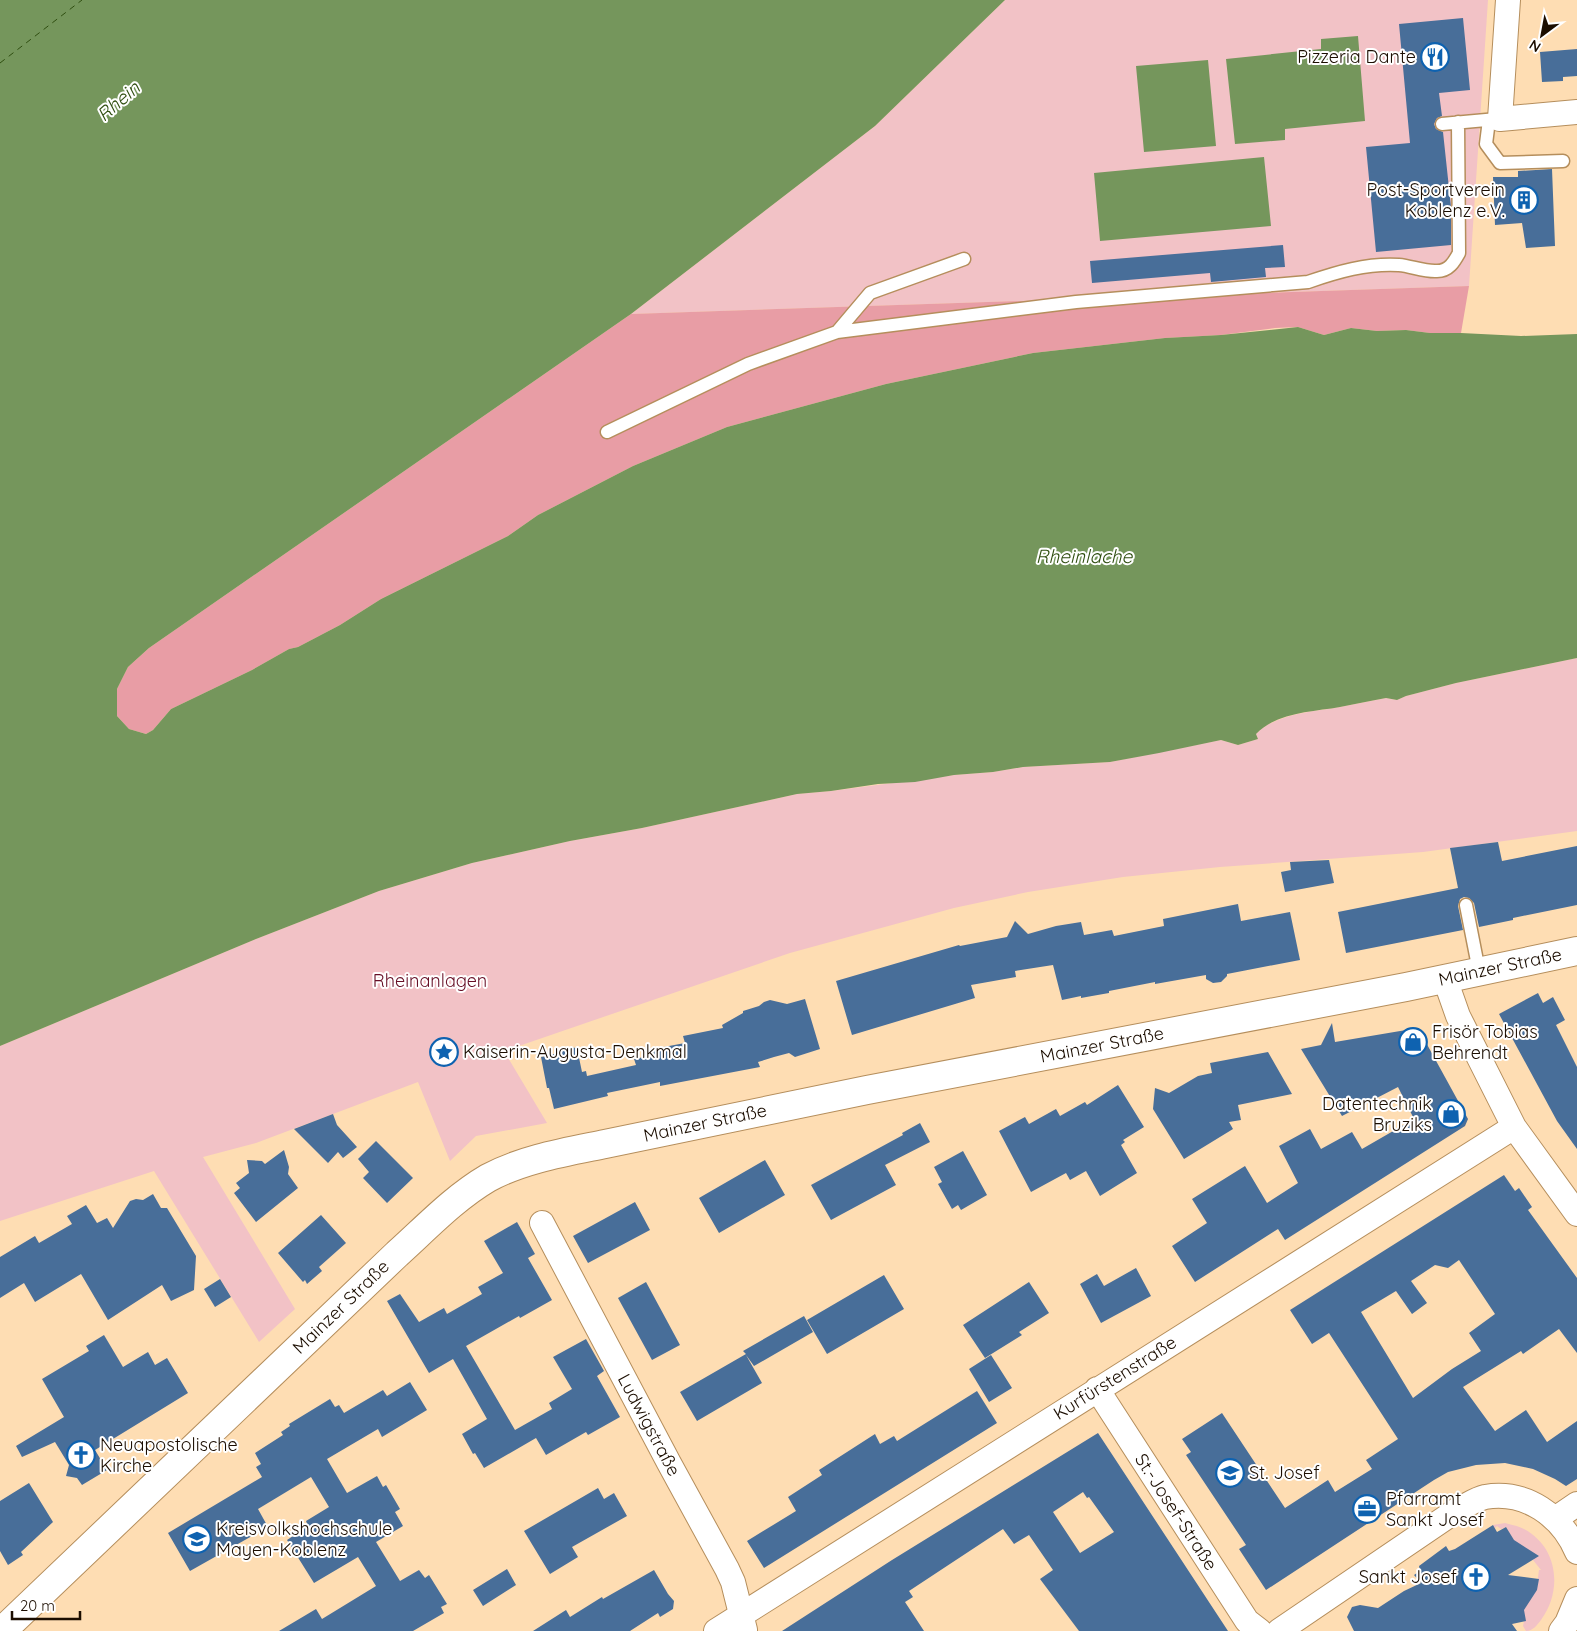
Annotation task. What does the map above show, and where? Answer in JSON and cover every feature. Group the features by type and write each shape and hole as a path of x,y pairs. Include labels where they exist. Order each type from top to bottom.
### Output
{"street":[{"path":"1508,0 1495,119 1577,112"},
{"name":"Mainzer Straße","path":"2,1631 397,1254 454,1202 488,1178 520,1165 562,1153 605,1144 867,1090 1325,1003 1577,951"},
{"path":"1445,979 1458,1016 1514,1127 1577,1214"},
{"name":"Kurfürstenstraße","path":"716,1631 743,1623 1097,1389 1514,1127"},
{"name":"Ludwigstraße","path":"542,1223 669,1463 728,1569 743,1623"},
{"name":"St.-Josef-Straße","path":"1097,1389 1247,1622 1260,1631"},
{"path":"1279,1631 1457,1510 1484,1498 1508,1496 1535,1505 1555,1519 1571,1538 1577,1552"},
{"path":"1555,1519 1577,1504"},
{"path":"1561,1631 1577,1599"}],"lane":[{"path":"1442,124 1495,119 1486,144 1500,163 1563,161"},
{"path":"607,432 748,364 837,332 1076,302 1308,282 1343,270 1382,265 1400,265 1438,271 1451,266 1459,252 1458,122"},
{"path":"837,332 870,293 964,258"},
{"path":"1466,905 1479,971"}],"green space":[{"path":"1005,0 1488,0 1469,286 631,314 875,126"},
{"name":"Rheinanlagen","path":"1577,658 1577,831 1423,852 1220,867 1123,877 1028,892 954,908 790,953 504,1051 547,1123 476,1136 450,1161 418,1082 256,1143 203,1157 295,1309 259,1342 154,1171 0,1221 0,1046 256,939 379,891 472,863 797,794 1023,767 1110,762 1221,740 1238,745 1258,739 1256,734 1264,727 1295,714 1386,698 1397,700 1456,683"},
{"path":"1505,1523 1522,1528 1535,1537 1544,1547 1554,1570 1552,1596 1548,1608 1538,1624 1528,1631 1523,1626 1526,1620 1521,1615 1534,1592 1536,1592 1539,1570 1541,1570 1534,1559 1514,1541 1506,1527 1501,1529 1497,1526 1495,1528 1493,1525"}],"shaded area":[{"path":"1469,286 1461,333 1430,333 1406,330 1377,331 1351,328 1324,335 1298,327 1275,328 1033,353 886,384 727,427 633,466 538,515 508,536 381,599 340,625 171,709 153,730 146,734 129,729 117,716 117,689 128,667 149,648 631,314"}],"water":[{"path":"0,0 1005,0 875,126 631,314 149,648 128,667 117,689 117,716 129,729 146,734 153,730 171,709 340,625 381,599 508,536 538,515 633,466 727,427 886,384 1033,353 1165,338 1221,335 1298,327 1324,335 1351,328 1377,331 1406,330 1430,333 1521,336 1577,334 1577,658 1456,683 1397,700 1386,698 1295,714 1274,721 1264,727 1256,734 1258,739 1238,745 1221,740 1110,762 1023,767 993,772 954,775 915,782 878,784 797,794 472,863 379,891 256,939 0,1046"},
{"path":"1358,36 1365,121 1285,129 1285,140 1235,144 1226,59 1321,49 1321,39"},
{"path":"1208,60 1216,146 1144,152 1136,66"},
{"path":"1264,157 1271,226 1100,241 1094,173"}],"building":[{"path":"1463,18 1470,90 1439,93 1442,116 1437,118 1434,124 1436,129 1443,132 1451,207 1451,245 1376,252 1366,147 1410,143 1399,24"},
{"path":"1577,49 1577,76 1563,77 1563,81 1542,82 1540,52"},
{"name":"Post-Sportverein Koblenz e.V.","path":"1552,169 1555,246 1526,248 1522,223 1495,225 1493,177 1518,177 1518,171"},
{"path":"1283,245 1285,267 1265,268 1266,277 1211,282 1210,273 1092,283 1090,261"},
{"path":"1498,842 1502,861 1577,846 1577,905 1479,927 1474,903 1469,898 1464,897 1460,899 1458,906 1463,930 1346,953 1338,912 1458,888 1450,848"},
{"path":"1329,860 1334,883 1285,892 1281,872 1291,870 1290,862"},
{"path":"1238,904 1241,921 1290,912 1300,960 1227,974 1221,982 1213,983 1206,979 1206,975 1155,984 1155,982 1109,991 1109,993 1062,1000 1053,965 1015,971 1016,977 971,985 975,998 852,1035 836,981 959,945 1007,937 1015,921 1028,934 1056,926 1081,922 1084,935 1112,930 1114,936 1164,926 1163,919"},
{"path":"1538,993 1543,1003 1553,997 1565,1020 1556,1025 1577,1067 1577,1149 1557,1121 1499,1014"},
{"path":"805,999 820,1049 795,1057 789,1053 774,1057 758,1062 760,1067 660,1086 660,1082 607,1093 608,1096 554,1109 549,1088 547,1088 541,1057 558,1053 567,1047 577,1048 582,1072 586,1071 587,1076 636,1065 634,1059 654,1055 653,1049 685,1043 683,1036 723,1028 722,1025 743,1013 743,1011 759,1006 764,1002 770,1000 787,1004"},
{"path":"1332,1023 1335,1042 1418,1028 1468,1119 1465,1126 1285,1240 1278,1229 1195,1282 1172,1246 1207,1223 1192,1199 1245,1166 1267,1203 1298,1183 1279,1146 1310,1129 1321,1149 1352,1132 1362,1149 1414,1119 1398,1087 1342,1116 1301,1049 1321,1045"},
{"path":"1268,1052 1292,1094 1238,1105 1241,1120 1229,1122 1233,1129 1184,1159 1153,1109 1155,1088 1169,1093 1198,1076 1212,1073 1210,1063"},
{"path":"1118,1085 1144,1127 1123,1140 1125,1142 1121,1145 1137,1173 1100,1196 1086,1171 1070,1180 1066,1173 1031,1192 999,1131 1025,1117 1029,1124 1056,1109 1060,1116 1085,1102 1087,1105"},
{"path":"333,1114 337,1125 357,1147 343,1158 338,1152 328,1163 294,1129"},
{"path":"920,1123 930,1142 885,1165 896,1185 831,1220 811,1185 903,1135 902,1133"},
{"path":"376,1141 413,1178 387,1203 363,1178 369,1172 358,1159"},
{"path":"284,1150 289,1167 288,1174 298,1188 256,1222 234,1193 240,1188 236,1183 249,1173 247,1160 262,1161 265,1164"},
{"path":"963,1151 987,1195 961,1210 958,1205 952,1209 938,1184 942,1182 934,1167"},
{"path":"765,1160 785,1195 719,1233 699,1198"},
{"path":"1504,1175 1515,1191 1519,1188 1532,1207 1528,1210 1577,1278 1577,1353 1559,1329 1523,1354 1521,1351 1463,1387 1495,1431 1526,1410 1547,1442 1577,1421 1577,1479 1566,1486 1533,1469 1505,1463 1476,1465 1448,1472 1266,1590 1239,1549 1246,1545 1186,1455 1191,1452 1182,1439 1222,1413 1285,1508 1328,1480 1335,1492 1372,1469 1366,1460 1398,1439 1329,1333 1312,1344 1290,1310","holes":["1459,1260 1495,1314 1469,1333 1481,1351 1452,1369 1413,1398 1361,1312 1396,1291 1412,1314 1427,1303 1411,1281 1435,1265 1448,1268"]},
{"path":"153,1194 161,1208 167,1208 196,1256 194,1290 171,1301 162,1285 108,1320 81,1274 35,1302 24,1283 0,1298 0,1257 35,1236 39,1243 72,1224 67,1216 86,1205 97,1223 107,1218 113,1228 130,1201 136,1199 143,1200"},
{"path":"635,1202 650,1230 588,1263 573,1236"},
{"path":"321,1215 346,1243 319,1267 322,1271 307,1284 305,1280 303,1282 278,1253"},
{"path":"517,1222 535,1254 528,1258 552,1300 466,1346 515,1430 552,1409 549,1403 572,1389 553,1357 586,1339 604,1371 597,1376 620,1417 588,1435 586,1432 546,1455 536,1438 484,1468 475,1453 473,1454 462,1434 487,1419 453,1359 429,1373 387,1301 400,1294 419,1322 444,1308 447,1314 482,1294 478,1287 503,1273 484,1241"},
{"path":"1136,1268 1151,1296 1101,1323 1080,1284 1097,1274 1104,1286"},
{"path":"884,1275 904,1309 827,1354 807,1320"},
{"path":"220,1279 231,1297 215,1307 204,1289"},
{"path":"646,1282 680,1345 652,1360 618,1298"},
{"path":"1029,1282 1049,1313 1019,1332 1022,1335 985,1358 963,1325"},
{"path":"804,1316 813,1332 754,1366 746,1355 762,1383 697,1421 680,1392 746,1354 743,1351"},
{"path":"104,1335 123,1367 148,1352 155,1365 167,1358 188,1393 95,1450 107,1470 82,1485 77,1478 66,1476 69,1465 55,1442 22,1457 16,1446 64,1417 42,1379 89,1351 86,1346"},
{"path":"991,1355 1012,1388 989,1402 969,1369"},
{"path":"410,1382 427,1410 382,1437 378,1429 327,1459 347,1493 377,1476 383,1487 386,1485 400,1509 395,1512 403,1526 376,1542 400,1581 419,1570 425,1578 429,1575 447,1604 441,1607 444,1613 413,1631 279,1631 316,1609 322,1619 376,1586 358,1557 314,1583 287,1540 308,1526 306,1521 329,1507 311,1477 258,1509 268,1527 190,1571 168,1533 262,1477 256,1467 261,1464 255,1453 283,1435 281,1432 290,1426 289,1424 330,1399 335,1407 339,1405 344,1413 383,1390 387,1396"},
{"path":"977,1391 997,1423 764,1568 747,1541 796,1511 788,1497 822,1475 819,1470 875,1434 880,1444 894,1436 897,1441"},
{"path":"1098,1433 1228,1631 1079,1631 1040,1579 1053,1570 1029,1535 1014,1544 1003,1529 909,1591 913,1597 905,1602 924,1631 782,1631 892,1560","holes":["1083,1492 1087,1498 1089,1497 1114,1532 1080,1553 1053,1512"]},
{"path":"29,1483 53,1522 21,1552 23,1555 8,1565 0,1551 0,1501"},
{"path":"598,1488 604,1499 614,1493 627,1516 572,1547 578,1557 550,1574 524,1531"},
{"name":"Sankt Josef","path":"1493,1525 1497,1532 1506,1527 1514,1540 1539,1556 1508,1575 1539,1579 1537,1590 1524,1610 1526,1621 1512,1624 1517,1631 1354,1631 1347,1617 1352,1607 1360,1605 1378,1608 1404,1591 1421,1583 1414,1575 1420,1571 1419,1566 1446,1546 1449,1551 1455,1549"},
{"path":"507,1569 516,1585 483,1606 473,1590"},
{"path":"654,1570 674,1601 673,1609 660,1617 658,1613 630,1631 533,1631 566,1610 570,1617 602,1597 603,1599"}],"ferry route":[{"path":"0,63 82,0"}],"place":[{"name":"Pizzeria Dante","path":"1435,57"},
{"name":"Post-Sportverein Koblenz e.V.","path":"1524,200"},
{"name":"Frisör Tobias Behrendt","path":"1413,1042"},
{"name":"Kaiserin-Augusta-Denkmal","path":"444,1052"},
{"name":"Datentechnik Bruziks","path":"1451,1114"},
{"name":"Neuapostolische Kirche","path":"81,1455"},
{"name":"St. Josef","path":"1230,1473"},
{"name":"Pfarramt Sankt Josef","path":"1367,1509"},
{"name":"Kreisvolkshochschule Mayen-Koblenz","path":"197,1539"},
{"name":"Sankt Josef","path":"1476,1577"}],"water label":[{"name":"Rhein","path":"118,101"},
{"name":"Rheinlache","path":"1084,556"}]}
